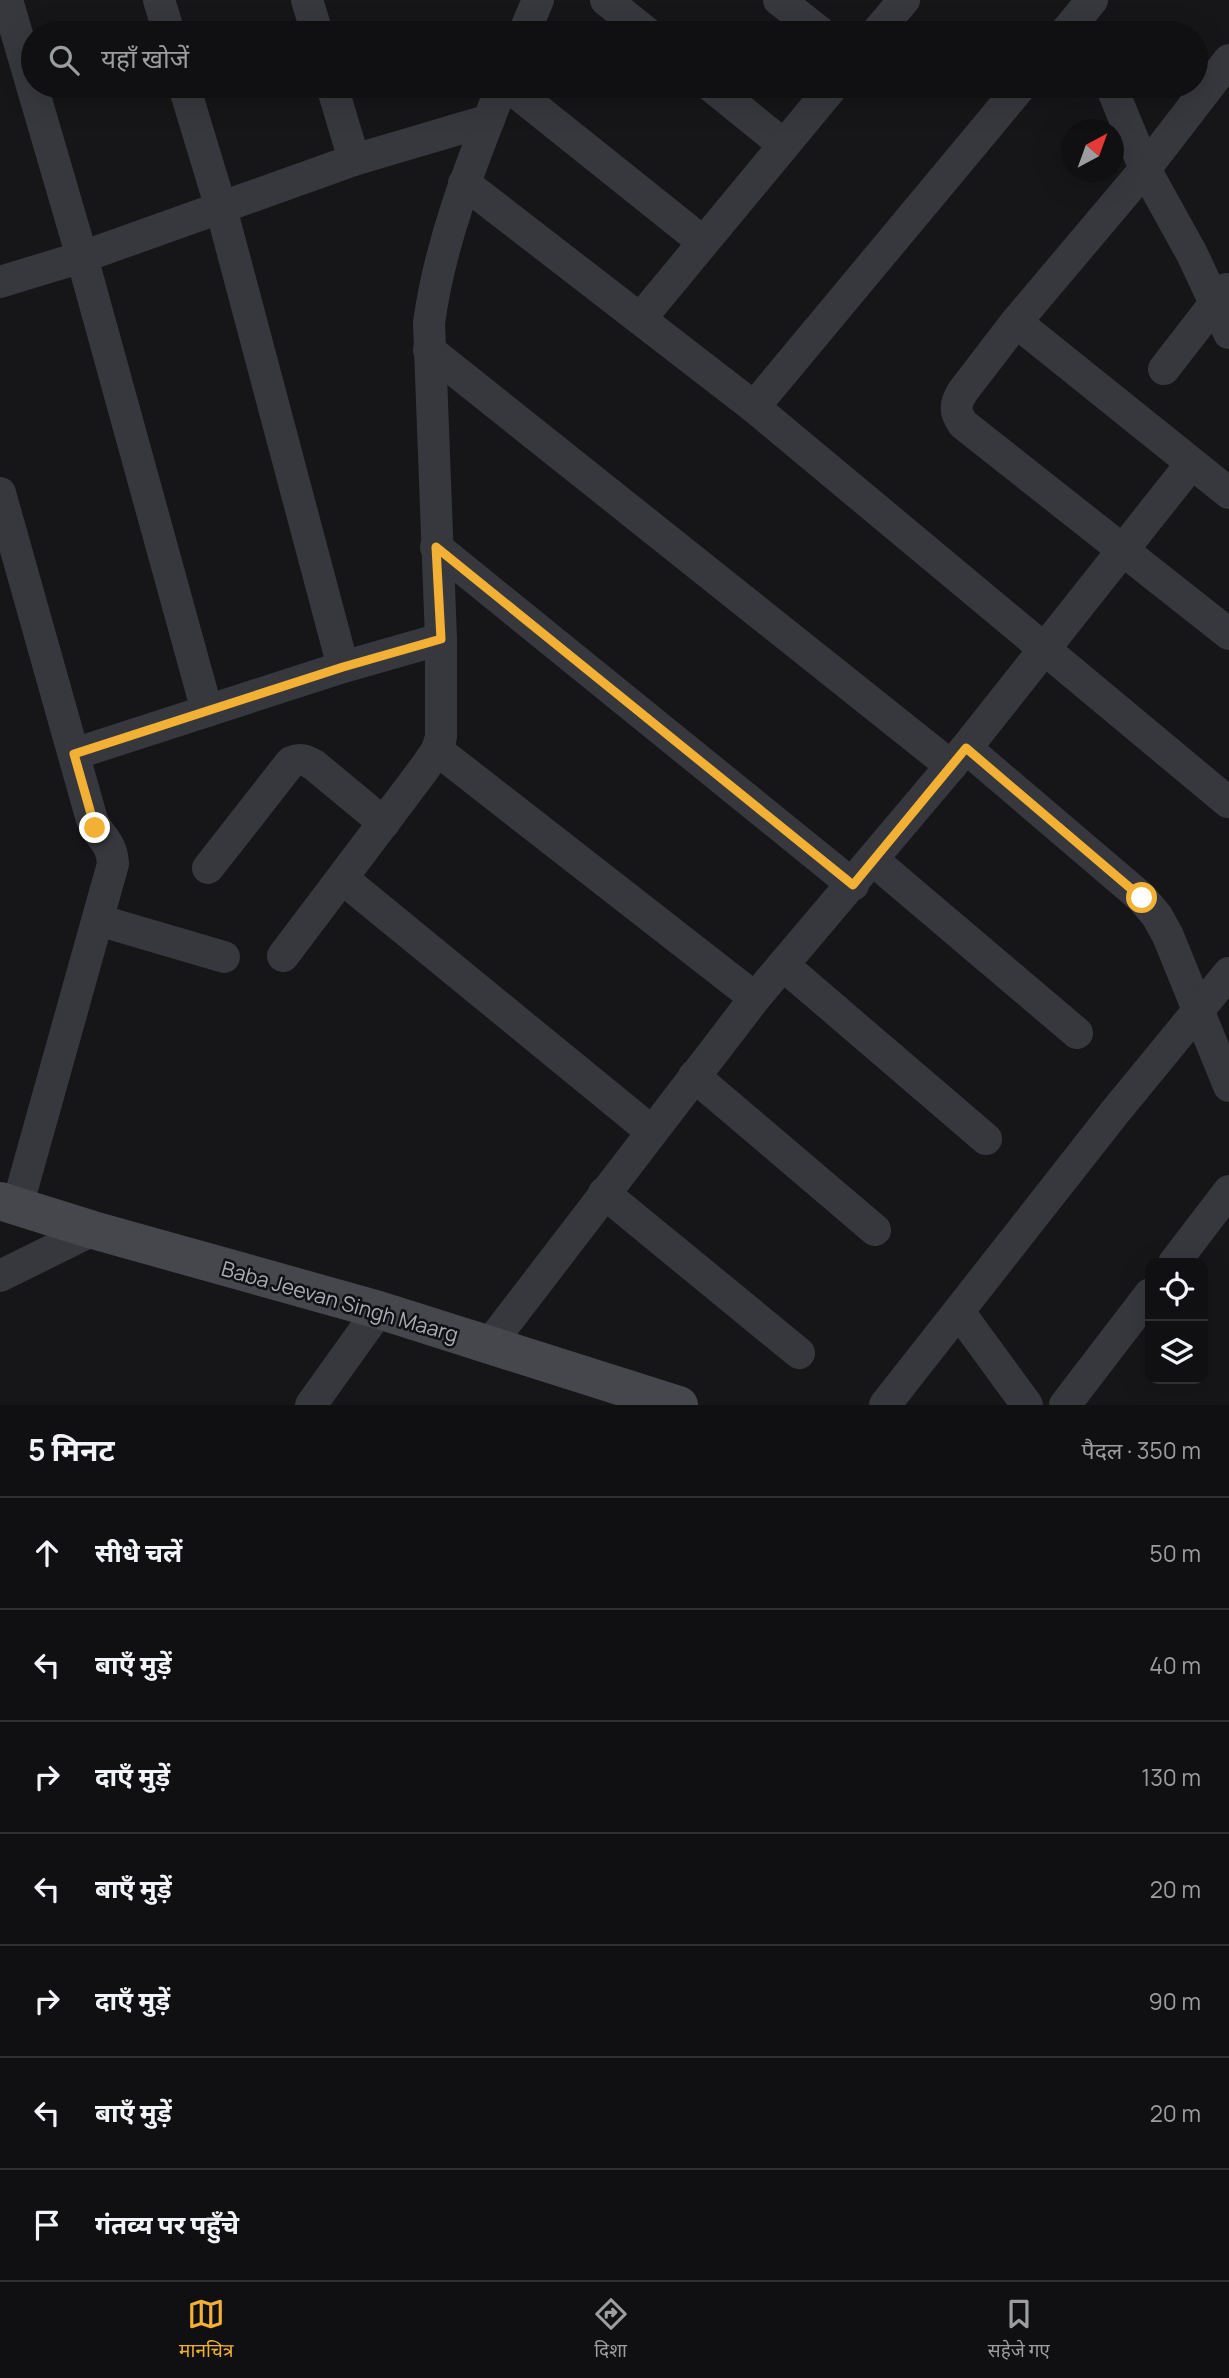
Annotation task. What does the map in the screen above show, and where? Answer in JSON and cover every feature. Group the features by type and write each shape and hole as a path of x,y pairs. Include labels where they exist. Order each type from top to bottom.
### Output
{"street":[{"path":"7,0 21,48"},
{"path":"159,0 165,21"},
{"path":"307,0 313,21"},
{"path":"529,21 538,0"},
{"path":"606,0 632,21"},
{"path":"779,0 806,21"},
{"path":"886,21 904,0"},
{"path":"1208,88 1229,61"},
{"path":"36,98 207,711"},
{"path":"188,98 221,208 343,667"},
{"path":"336,98 354,160"},
{"path":"283,956 437,750 441,737 441,639 429,323 433,289 464,183 497,98"},
{"path":"523,98 704,242"},
{"path":"726,98 784,145"},
{"path":"641,318 823,98"},
{"path":"754,407 1011,98"},
{"path":"1116,98 1145,169 1192,254 1222,294 1229,333"},
{"path":"1200,98 1145,169 1016,322 963,391 956,402 956,413 964,424 1229,634"},
{"path":"0,282 82,257 354,160 489,120"},
{"path":"464,183 754,407 1228,802"},
{"path":"1164,369 1222,294"},
{"path":"1016,322 1229,493"},
{"path":"429,350 1142,898 1157,916 1168,936 1229,1086"},
{"path":"489,1345 755,998 959,757 1191,464"},
{"path":"0,493 92,820 111,849 113,864 9,1204"},
{"path":"436,547 853,885"},
{"path":"74,754 343,667 441,639"},
{"path":"437,750 755,998"},
{"path":"208,868 291,762 298,759 314,765 384,823"},
{"path":"873,860 1077,1033"},
{"path":"343,879 651,1131"},
{"path":"98,920 224,957"},
{"path":"783,965 986,1139"},
{"path":"885,1405 1115,1112 1229,973"},
{"path":"694,1076 875,1230"},
{"path":"1178,1258 1229,1191"},
{"path":"604,1193 799,1353"},
{"name":"Baba Jeevan Singh Maarg","path":"9,1204 379,1310 679,1405"},
{"path":"0,1276 93,1230"},
{"path":"1065,1405 1145,1301"},
{"path":"311,1405 379,1310"},
{"path":"959,1312 1027,1405"}],"route":[{"path":"95,828 74,754 343,667 441,639 436,547 853,885 966,748 1142,898"}]}
